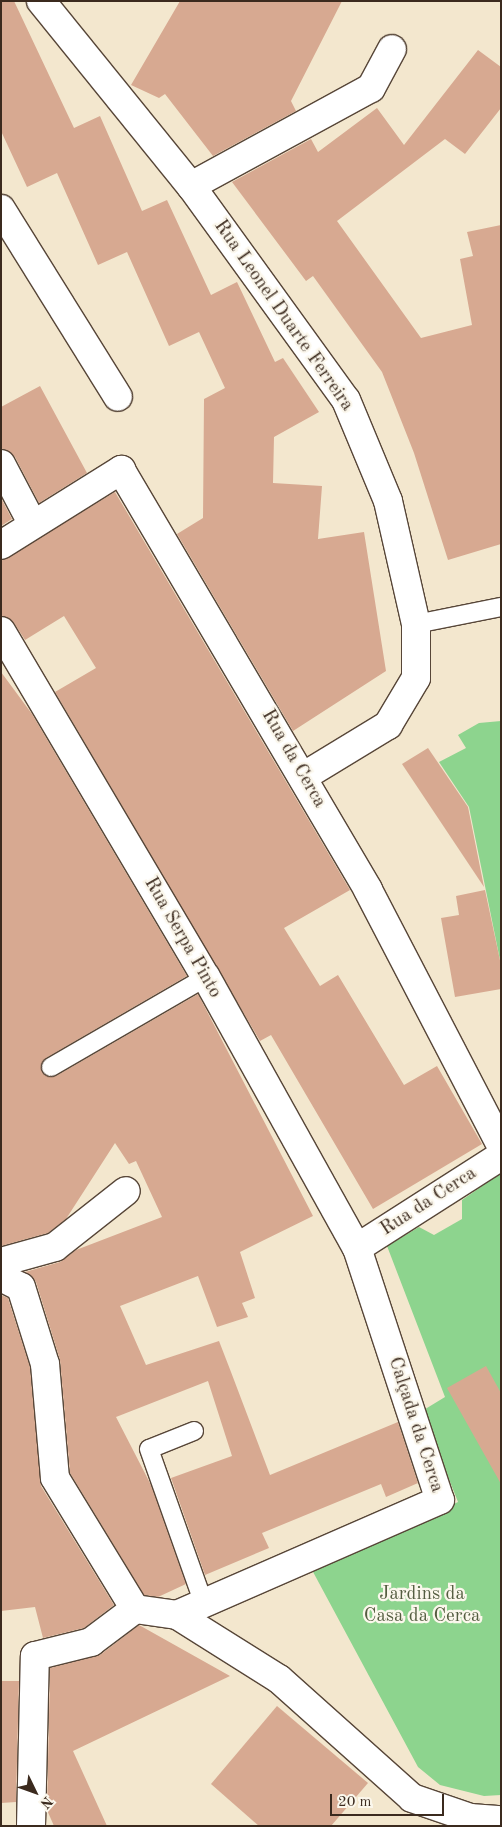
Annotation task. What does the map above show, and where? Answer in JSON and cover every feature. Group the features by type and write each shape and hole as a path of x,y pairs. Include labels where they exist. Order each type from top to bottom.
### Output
{"street":[{"name":"Rua Leonel Duarte Ferreira","path":"41,1 191,186 346,400 388,502 416,624 416,678 396,716 304,776"},
{"path":"191,186 371,88 392,49"},
{"path":"1,209 118,397"},
{"path":"1,464 32,523 1,545"},
{"name":"Rua da Cerca","path":"32,523 121,470 304,776 501,1146"},
{"name":"Rua Serpa Pinto","path":"1,631 206,977 357,1248"},
{"name":"Rua da Cerca","path":"357,1248 501,1156"},
{"path":"1,1262 55,1247 126,1191"},
{"name":"Calçada da Cerca","path":"204,1604 440,1500 357,1248"},
{"path":"1,1277 21,1287 44,1364 55,1478 135,1609"},
{"path":"177,1615 204,1604"},
{"path":"31,1826 35,1656 91,1642 135,1609 177,1615 279,1679 412,1798 470,1818 501,1820"}],"lane":[{"path":"416,624 501,607"},
{"path":"51,1067 206,977"},
{"path":"194,1432 149,1449 204,1604"}],"green space":[{"path":"501,721 501,965 469,807 439,762 466,748 458,735 479,723"},
{"name":"Jardins da Casa da Cerca","path":"501,1173 501,1795 484,1796 440,1785 418,1767 312,1570 458,1502 422,1411 445,1397 387,1246 419,1227 434,1235 462,1219 462,1200"}],"building":[{"path":"1,1 14,1 74,128 100,116 142,211 167,200 211,295 237,282 275,362 283,358 319,412 274,437 273,483 322,486 318,539 364,532 386,671 293,731 177,534 203,518 204,399 225,388 199,332 169,346 127,252 98,265 57,173 27,187 1,131"},
{"path":"180,1 342,1 291,101 296,111 213,156 165,94 159,98 131,85"},
{"path":"478,50 501,67 501,108 465,154 445,139 337,221 421,338 472,325 460,259 473,256 467,232 501,225 501,544 448,560 414,453 382,372 313,276 306,281 232,182 311,139 318,152 377,108 404,145"},
{"path":"40,386 87,473 39,503 15,457 1,448 1,407"},
{"path":"115,492 350,890 284,928 320,986 338,975 404,1085 437,1066 482,1144 373,1209 271,1035 260,1041 55,692 96,668 64,616 25,640 14,623 1,615 1,561"},
{"path":"1,498 12,519 1,526"},
{"path":"1,672 32,714 187,976 46,1058 42,1072 56,1076 198,994 313,1216 240,1252 255,1298 242,1303 248,1317 217,1327 198,1276 120,1306 146,1365 219,1341 270,1475 398,1422 418,1483 386,1497 381,1484 262,1533 269,1548 205,1575 171,1478 232,1456 208,1381 116,1417 151,1485 186,1584 158,1597 144,1595 70,1473 60,1360 36,1282 25,1272 60,1262 76,1250 162,1217 136,1161 129,1164 115,1143 66,1219 48,1233 1,1246"},
{"path":"428,748 468,807 484,887 402,764"},
{"path":"485,890 501,965 501,989 455,997 441,918 459,915 456,896"},
{"path":"1,1295 8,1298 30,1367 41,1486 114,1605 84,1628 43,1638 35,1607 1,1611"},
{"path":"486,1366 501,1393 501,1484 447,1388"},
{"path":"139,1625 230,1676 73,1751 107,1826 54,1826 47,1810 50,1668 100,1655"},
{"path":"1,1681 19,1681 16,1802 1,1803"},
{"path":"277,1706 368,1783 331,1826 259,1826 211,1784"}]}
